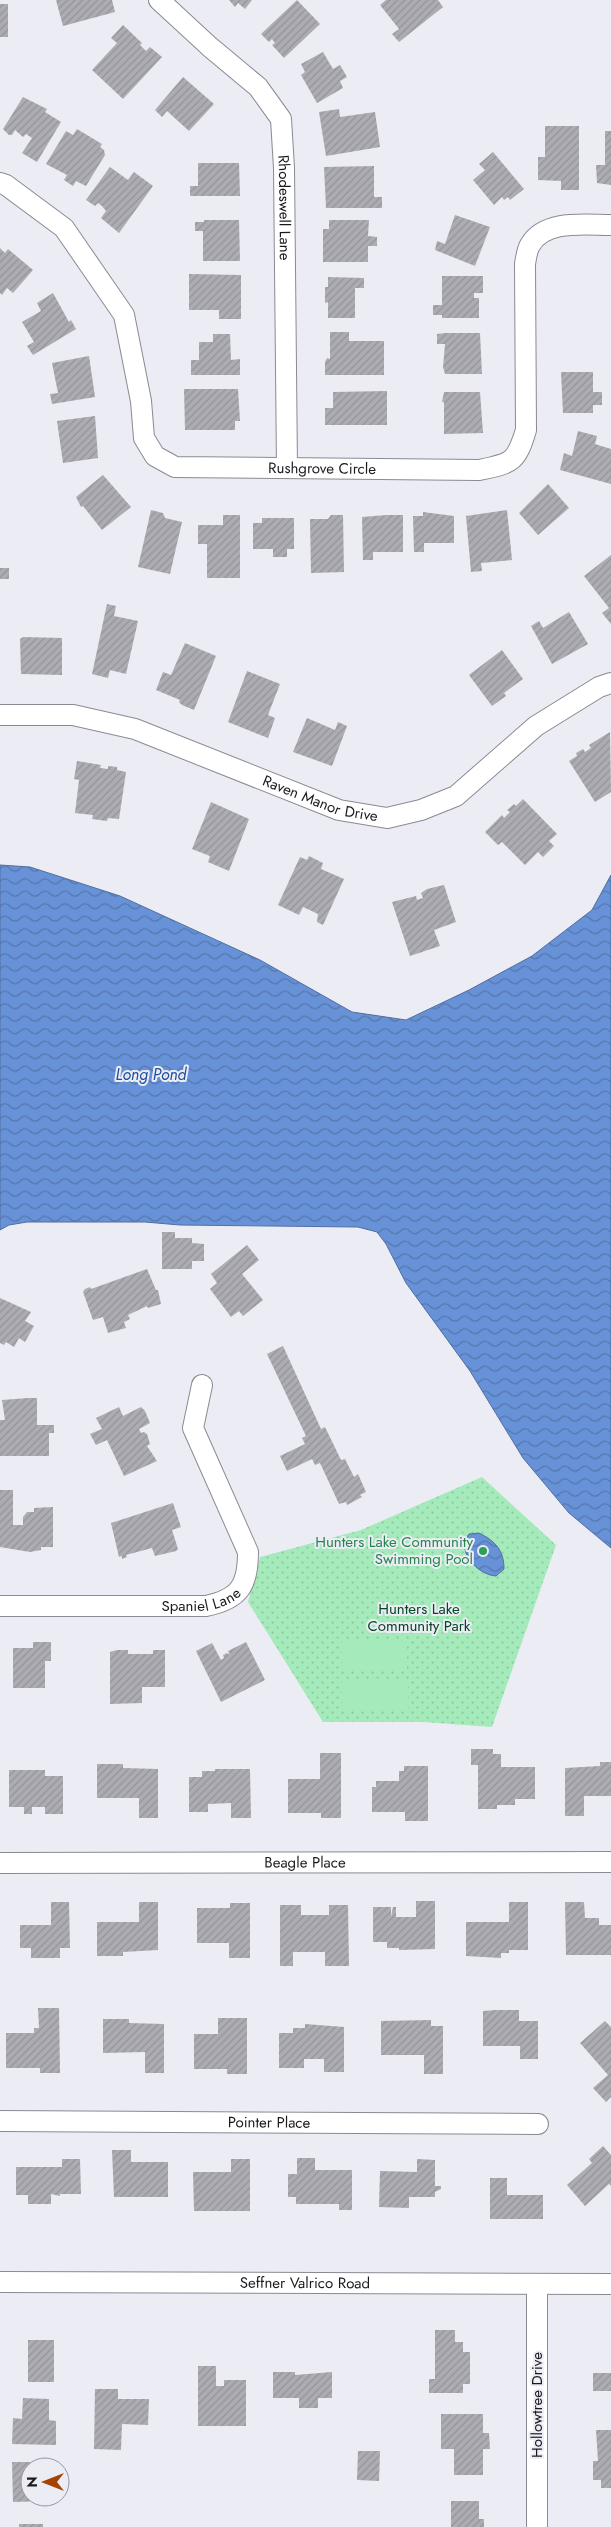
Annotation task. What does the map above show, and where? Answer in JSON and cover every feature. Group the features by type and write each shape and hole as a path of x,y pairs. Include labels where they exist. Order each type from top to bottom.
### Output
{"street":[{"name":"Rhodeswell Lane","path":"159,0 210,47 258,87 281,119 284,168 287,468"},
{"name":"Rushgrove Circle","path":"0,183 6,185 64,228 124,315 141,401 144,438 155,456 175,467 479,470 507,464 520,451 526,430 525,264 529,246 539,234 564,225 611,225"},
{"name":"Raven Manor Drive","path":"0,715 73,715 135,729 339,810 387,818 421,810 456,796 536,726 599,687 611,683"},
{"name":"Spaniel Lane","path":"0,1606 206,1606 224,1602 240,1590 248,1573 248,1552 193,1428 202,1385"},
{"name":"Beagle Place","path":"0,1863 611,1862"},
{"name":"Pointer Place","path":"0,2120 538,2124"},
{"name":"Seffner Valrico Road","path":"0,2282 611,2284"},
{"name":"Hollowtree Drive","path":"537,2284 537,2527"}],"green space":[{"name":"Hunters Lake Community Park","path":"482,1477 556,1545 492,1727 424,1722 323,1722 248,1602 260,1557 361,1530"},
{"path":"342,1640 407,1640 407,1670 342,1670"},
{"path":"342,1681 408,1681 408,1711 342,1711"}],"water":[{"name":"Long Pond","path":"0,865 30,867 120,896 260,960 352,1012 406,1020 469,990 532,956 592,910 611,875 611,1548 569,1513 523,1458 470,1371 406,1283 386,1244 377,1232 358,1227 180,1225 145,1222 27,1222 9,1225 0,1230"},
{"name":"Hunters Lake Community Swimming Pool","path":"479,1533 490,1539 498,1547 502,1556 504,1569 496,1576 489,1575 476,1567 470,1561 467,1554 465,1541 469,1534"}],"building":[{"path":"56,0 112,0 115,12 63,26"},
{"path":"229,0 252,0 245,9 238,3 235,7"},
{"path":"297,0 320,24 284,58 272,45 275,43 272,39 269,42 261,34"},
{"path":"386,0 438,0 443,7 399,42 392,34 399,29 380,5"},
{"path":"0,4 8,4 8,37 0,37"},
{"path":"123,25 142,43 140,45 146,51 150,47 162,57 123,99 92,70 117,43 111,38"},
{"path":"323,52 333,69 340,65 347,77 340,81 343,88 317,103 301,75 305,72 301,64"},
{"path":"183,77 214,104 189,131 167,111 162,117 155,110"},
{"path":"23,97 47,109 45,112 61,122 37,162 22,153 32,138 26,134 23,137 15,130 12,135 9,135 3,129"},
{"path":"339,109 340,117 375,112 380,147 326,156 319,112"},
{"path":"545,126 579,126 579,190 561,190 561,181 538,180 538,157 545,157"},
{"path":"77,129 102,144 100,147 104,150 105,155 86,186 76,181 73,186 64,180 67,175 46,164 66,131 73,135"},
{"path":"605,131 611,131 611,185 597,183 596,165 605,165"},
{"path":"493,152 524,189 510,200 508,197 504,200 502,197 494,205 473,180 485,170 479,164"},
{"path":"198,163 239,163 240,196 190,196 190,186 198,186"},
{"path":"374,166 374,197 382,197 382,208 326,208 324,167"},
{"path":"110,167 128,180 134,172 153,186 119,233 101,218 106,211 102,206 98,203 95,206 86,200"},
{"path":"455,215 490,227 475,266 435,250 437,241 445,244"},
{"path":"204,220 239,220 240,261 203,261 203,231 195,231 195,222 204,222"},
{"path":"329,220 369,220 368,236 377,237 377,246 368,246 368,262 323,262 323,229 329,229"},
{"path":"0,248 5,253 8,249 33,270 13,293 7,288 2,295 0,293"},
{"path":"189,274 241,275 241,319 219,319 219,310 189,310"},
{"path":"442,276 483,276 483,293 474,293 474,298 479,298 479,318 442,318 442,315 433,315 433,305 442,305"},
{"path":"328,277 364,278 364,288 355,288 355,318 328,318 328,302 325,303 325,287 328,287"},
{"path":"53,293 69,322 71,320 76,329 33,355 27,346 34,342 22,322 41,311 37,303"},
{"path":"330,332 349,332 349,341 384,341 384,375 325,375 325,362 327,358 330,359"},
{"path":"480,333 482,374 445,374 443,367 445,344 437,344 437,334"},
{"path":"213,334 230,334 231,360 240,359 240,375 191,375 191,360 199,360 199,342 213,342"},
{"path":"89,356 95,397 52,404 50,394 58,393 52,363"},
{"path":"561,372 593,372 593,392 602,392 602,405 593,405 593,413 563,413"},
{"path":"184,389 238,389 240,421 235,421 235,430 185,430"},
{"path":"387,391 387,425 325,425 325,408 333,408 333,392"},
{"path":"444,392 480,392 483,433 444,434 444,402 442,402"},
{"path":"95,416 98,458 63,463 57,421"},
{"path":"578,431 597,436 595,444 611,449 611,484 560,470 564,453 572,456"},
{"path":"103,475 131,507 102,530 83,506 81,507 76,497"},
{"path":"548,484 569,508 538,535 519,513"},
{"path":"151,510 163,513 165,518 182,522 170,574 138,567"},
{"path":"507,510 512,560 481,563 482,571 471,572 466,516"},
{"path":"423,512 454,516 454,543 424,543 424,552 414,552 413,516 423,516"},
{"path":"223,515 240,515 240,578 207,578 207,544 198,544 198,525 223,525"},
{"path":"331,515 343,515 344,572 311,573 310,519 328,519"},
{"path":"403,515 403,552 373,552 373,560 363,560 362,517"},
{"path":"262,518 294,518 294,549 287,549 287,557 273,557 273,549 253,549 253,523 262,523"},
{"path":"611,555 611,624 602,613 609,608 584,576"},
{"path":"0,568 9,568 9,579 0,579"},
{"path":"107,604 116,606 114,616 138,621 126,674 110,670 108,678 92,674"},
{"path":"569,612 588,644 552,664 531,626 539,621 543,628"},
{"path":"23,637 62,638 62,675 21,674 20,639"},
{"path":"185,643 216,656 194,710 182,705 179,702 180,700 156,690 163,672 171,675"},
{"path":"502,650 523,679 504,693 506,696 492,706 469,675"},
{"path":"247,671 280,684 268,715 275,718 268,738 228,722"},
{"path":"307,718 335,730 338,722 347,726 332,766 293,752"},
{"path":"610,732 611,792 595,802 569,761 577,756 576,753 583,749 585,752 591,748 589,745"},
{"path":"77,761 101,765 100,768 108,769 108,766 117,767 117,770 126,772 119,819 108,818 107,821 92,819 93,815 75,813 79,780 74,779"},
{"path":"523,799 557,834 549,841 554,846 543,857 538,852 525,865 502,842 498,845 485,832 502,815 504,818 510,812 507,810 514,804 516,806"},
{"path":"211,802 249,819 229,871 208,862 210,856 192,849"},
{"path":"309,856 323,863 321,869 344,879 323,925 317,922 318,914 303,907 299,915 278,905 300,857 307,860"},
{"path":"444,885 456,922 434,930 440,946 410,956 392,902 416,896 417,900 423,898 421,893 427,889"},
{"path":"162,1232 175,1232 175,1238 192,1238 192,1243 204,1244 204,1261 192,1261 192,1269 162,1269"},
{"path":"247,1245 259,1260 242,1274 263,1300 243,1316 239,1311 231,1317 210,1289 217,1283 211,1274"},
{"path":"147,1269 156,1290 158,1290 161,1304 148,1308 147,1306 128,1315 130,1319 124,1322 126,1328 108,1333 103,1317 93,1320 83,1292 90,1287 91,1289"},
{"path":"0,1298 31,1312 25,1321 34,1326 25,1342 19,1338 14,1347 6,1342 4,1345 0,1343"},
{"path":"283,1346 321,1429 325,1427 341,1460 345,1459 354,1477 358,1474 366,1492 360,1495 362,1497 347,1505 346,1502 339,1504 320,1463 315,1465 312,1459 287,1471 280,1456 305,1444 302,1438 306,1436 267,1354"},
{"path":"37,1398 37,1425 54,1425 54,1433 49,1433 49,1456 0,1456 0,1420 5,1420 2,1400"},
{"path":"119,1407 123,1416 141,1407 145,1411 150,1423 139,1429 141,1433 147,1434 150,1444 147,1446 157,1461 124,1476 107,1440 96,1445 90,1434 102,1429 96,1418"},
{"path":"0,1490 13,1490 13,1525 23,1525 23,1517 27,1512 34,1512 34,1508 53,1507 53,1547 41,1547 41,1550 30,1552 0,1547"},
{"path":"173,1503 181,1527 172,1530 178,1549 176,1551 155,1556 152,1548 126,1555 127,1557 122,1559 122,1556 119,1557 111,1523"},
{"path":"33,1642 51,1642 51,1661 45,1661 45,1688 13,1688 13,1648 33,1648"},
{"path":"246,1642 265,1680 221,1702 196,1651 212,1643 221,1660 224,1658 223,1655 227,1653 230,1655 228,1651"},
{"path":"128,1650 128,1654 153,1654 153,1650 165,1650 165,1687 142,1687 142,1703 110,1704 110,1652"},
{"path":"471,1749 493,1749 493,1754 501,1754 501,1767 535,1767 535,1799 515,1799 515,1805 497,1805 497,1809 478,1809 478,1765 471,1765"},
{"path":"320,1753 341,1753 341,1818 321,1818 321,1813 288,1813 288,1779 320,1779"},
{"path":"600,1762 611,1762 611,1796 584,1796 584,1816 565,1816 565,1768 600,1766"},
{"path":"97,1764 123,1764 123,1768 158,1769 158,1818 139,1818 139,1798 97,1798"},
{"path":"404,1766 428,1766 428,1821 405,1821 405,1812 372,1812 372,1787 376,1787 376,1781 399,1781 399,1771 404,1771"},
{"path":"215,1769 250,1769 251,1818 231,1818 231,1803 208,1804 208,1812 189,1812 189,1777 202,1777 202,1771 215,1771"},
{"path":"9,1770 45,1770 45,1776 63,1776 63,1814 45,1814 45,1807 32,1807 32,1814 24,1814 24,1807 9,1807"},
{"path":"416,1901 435,1901 435,1949 399,1950 399,1948 387,1948 387,1942 373,1942 373,1907 391,1907 391,1917 393,1907 396,1907 396,1917 416,1917"},
{"path":"51,1902 69,1902 70,1948 60,1948 60,1958 31,1958 31,1948 20,1948 20,1925 51,1925"},
{"path":"139,1902 158,1902 158,1950 123,1952 123,1956 97,1956 97,1922 139,1922"},
{"path":"509,1902 528,1902 528,1950 509,1950 509,1953 501,1953 501,1958 466,1956 466,1922 509,1922"},
{"path":"565,1902 584,1902 585,1918 599,1918 599,1925 611,1925 611,1955 566,1955"},
{"path":"230,1903 250,1903 250,1958 229,1958 229,1943 197,1943 197,1908 230,1908"},
{"path":"280,1905 301,1905 301,1915 329,1915 329,1905 348,1905 349,1966 325,1966 325,1952 293,1952 293,1966 280,1966"},
{"path":"38,2008 59,2008 60,2073 40,2073 40,2068 6,2068 6,2033 34,2033 34,2028 39,2028"},
{"path":"519,2010 519,2021 538,2021 538,2059 520,2059 520,2046 483,2046 483,2011"},
{"path":"218,2018 247,2018 247,2074 227,2074 227,2069 194,2069 194,2034 218,2034"},
{"path":"103,2019 129,2019 129,2023 164,2024 164,2073 145,2073 145,2052 103,2053"},
{"path":"431,2020 431,2026 443,2026 443,2074 424,2074 424,2055 381,2055 381,2021"},
{"path":"605,2021 611,2027 611,2097 606,2102 593,2088 608,2075 580,2043"},
{"path":"305,2024 344,2027 344,2072 324,2072 324,2059 304,2059 304,2068 279,2068 279,2033 293,2033 293,2028 305,2028"},
{"path":"603,2146 611,2155 611,2186 609,2184 585,2206 567,2185 592,2163 589,2159"},
{"path":"112,2150 131,2150 131,2162 168,2162 168,2197 114,2197"},
{"path":"297,2158 315,2158 315,2170 352,2170 352,2210 339,2210 339,2204 296,2204 296,2197 288,2197 288,2174 297,2174"},
{"path":"62,2159 80,2159 81,2194 60,2194 60,2196 51,2194 51,2204 28,2204 28,2195 16,2195 16,2167 62,2167"},
{"path":"231,2159 250,2159 250,2211 194,2211 193,2172 231,2172"},
{"path":"417,2159 435,2160 435,2186 441,2186 441,2189 435,2192 435,2197 409,2197 409,2208 379,2207 380,2171 417,2172"},
{"path":"490,2178 507,2178 507,2195 543,2195 543,2219 490,2219"},
{"path":"435,2330 455,2330 455,2342 463,2342 463,2352 470,2352 470,2384 463,2384 463,2393 429,2393 429,2379 435,2379"},
{"path":"28,2340 54,2340 54,2382 28,2382"},
{"path":"198,2366 216,2366 216,2386 224,2386 224,2380 246,2380 246,2426 198,2426"},
{"path":"273,2372 295,2372 295,2375 332,2372 332,2398 318,2398 318,2408 299,2408 299,2398 273,2398"},
{"path":"593,2373 611,2373 611,2391 593,2391"},
{"path":"95,2389 118,2389 118,2399 149,2399 148,2425 122,2424 121,2450 94,2449"},
{"path":"23,2398 49,2399 49,2420 56,2421 56,2445 12,2444 13,2418 22,2419"},
{"path":"441,2414 483,2414 483,2433 489,2433 490,2449 483,2449 483,2475 454,2475 454,2449 441,2449"},
{"path":"596,2430 611,2430 611,2488 601,2488 601,2480 593,2480 593,2461 598,2461"},
{"path":"358,2451 380,2451 379,2481 357,2480"},
{"path":"12,2462 20,2462 20,2502 13,2502"},
{"path":"451,2501 479,2501 479,2519 484,2519 484,2527 451,2527"},
{"path":"19,2524 43,2524 43,2527 19,2527"}],"place":[{"name":"Hunters Lake Community Swimming Pool","path":"483,1551"}]}
